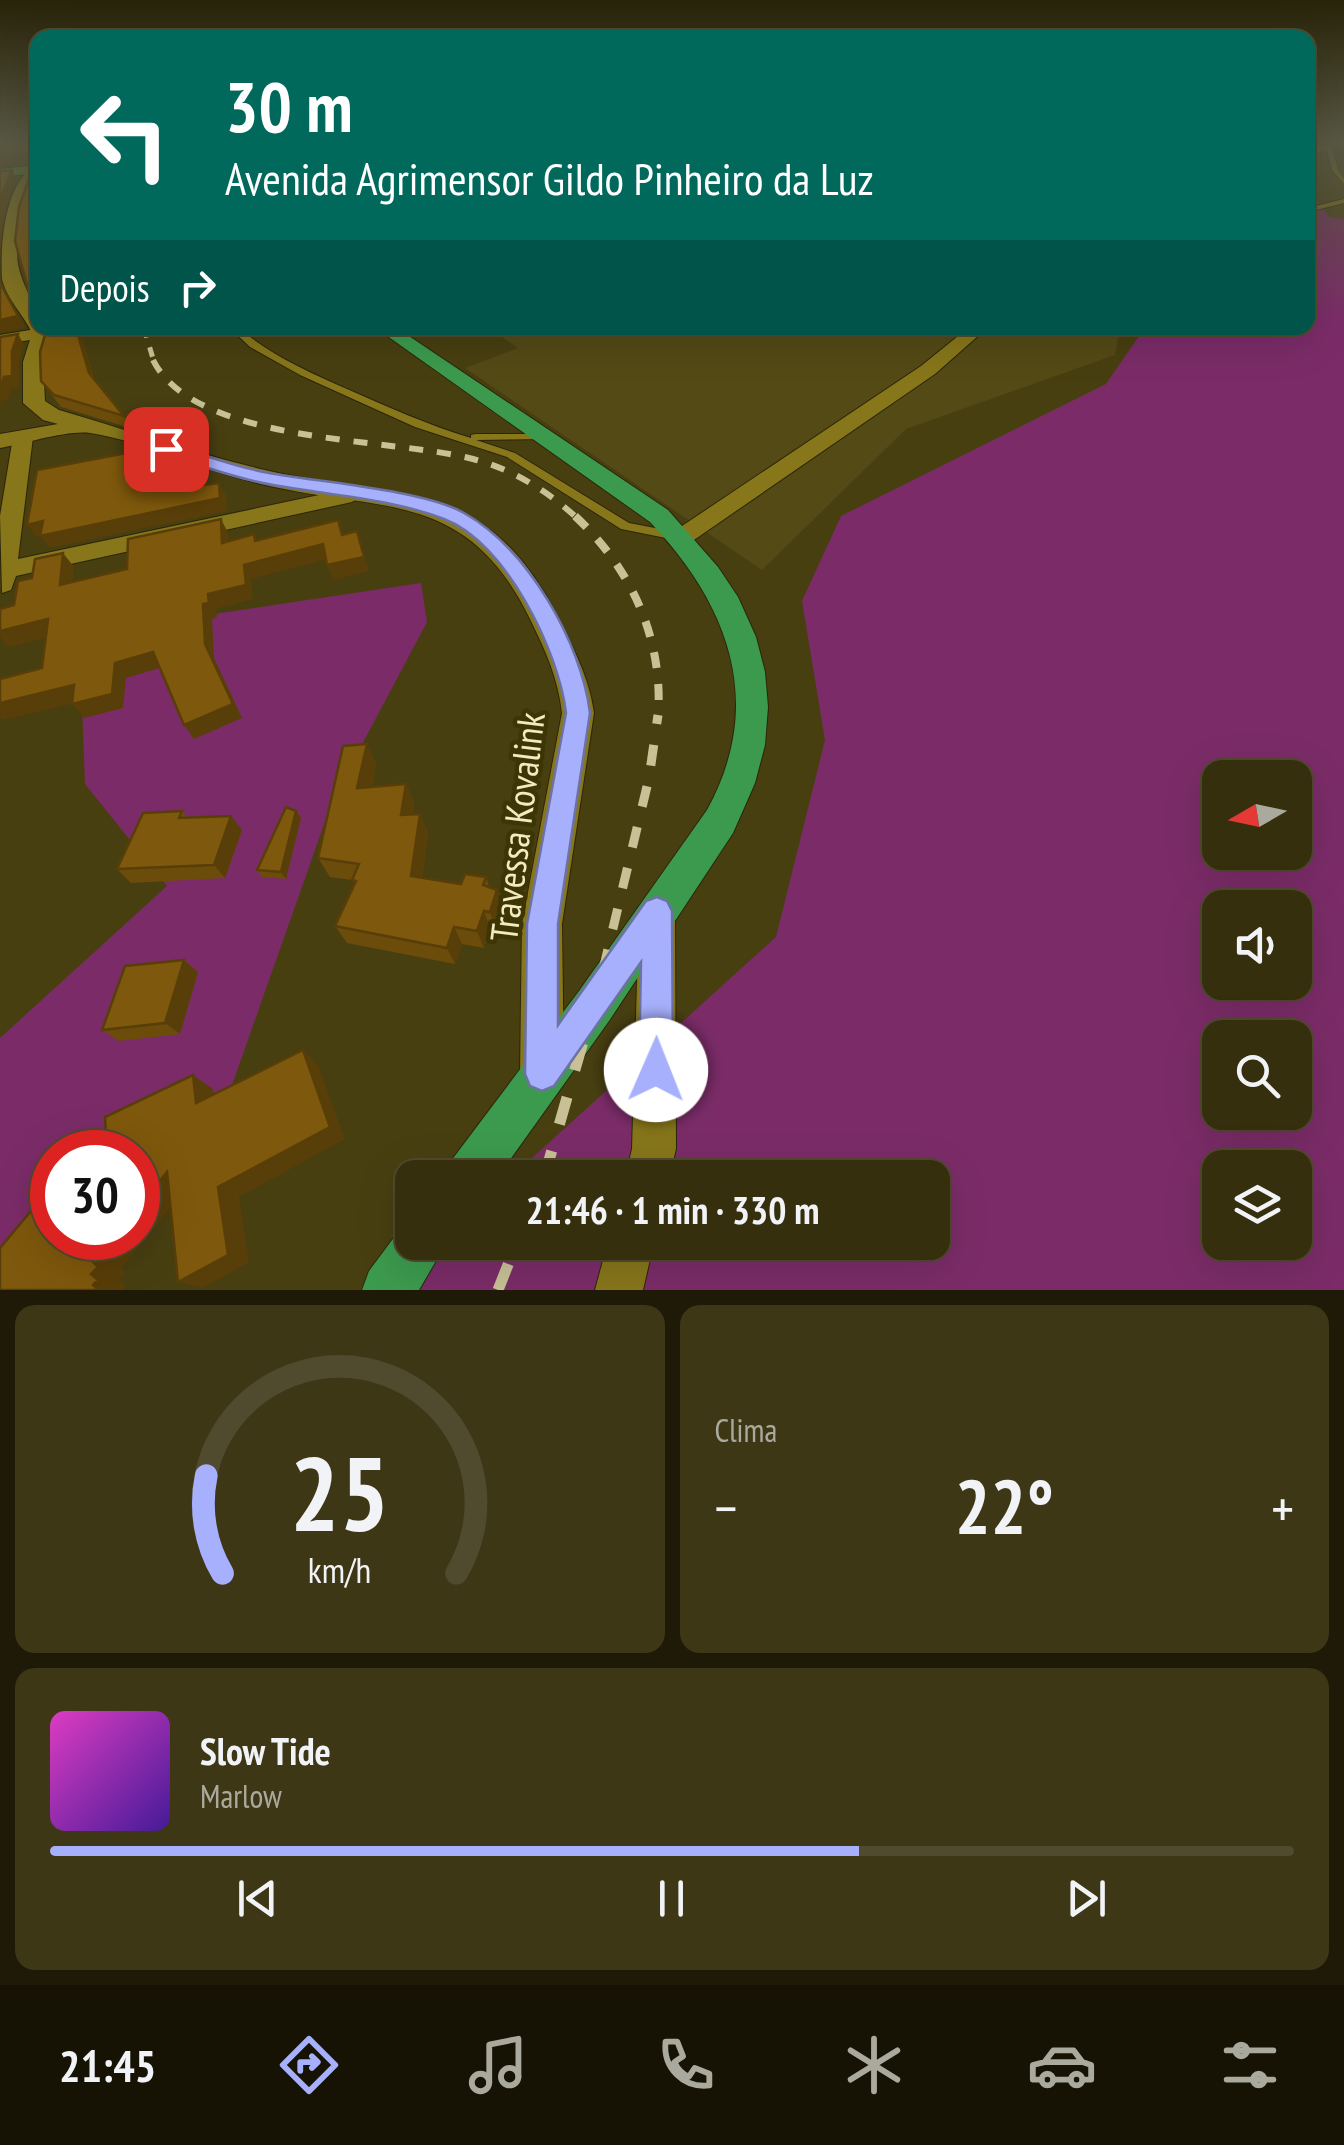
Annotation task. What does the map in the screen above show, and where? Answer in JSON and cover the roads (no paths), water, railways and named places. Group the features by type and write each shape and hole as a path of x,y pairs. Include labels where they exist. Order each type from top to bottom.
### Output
{"main road":[{"path":"395,335 659,516 682,537 717,580 740,627 751,695 748,744 738,784 713,831 596,1003 481,1160"},
{"path":"388,1290 409,1260"}],"street":[{"path":"7,212 4,270 30,315"},
{"path":"0,340 30,332"},
{"path":"11,439 48,425 51,415 34,403 33,362 38,335"},
{"path":"682,537 928,370 970,335"},
{"name":"Travessa Kovalink","path":"51,415 262,478 404,502 455,516 504,553 529,588 574,679 578,713 542,924 542,1074"},
{"path":"11,439 97,428"},
{"path":"11,439 2,577 352,494"},
{"path":"651,1160 657,911"},
{"path":"619,1290 626,1260"}],"lane":[{"path":"1315,208 1343,201"},
{"path":"241,335 302,373 456,437 512,455 625,526 682,537"},
{"path":"456,437 544,436"}],"railway":[{"path":"146,335 154,361"},
{"path":"154,361 176,388 209,408 251,423 298,433 437,452 487,463 529,482 577,518"},
{"path":"577,518 613,559 640,608 656,661 658,715"},
{"path":"603,970 649,778 658,715"},
{"path":"549,1160 604,968"},
{"path":"498,1290 510,1260"}]}
